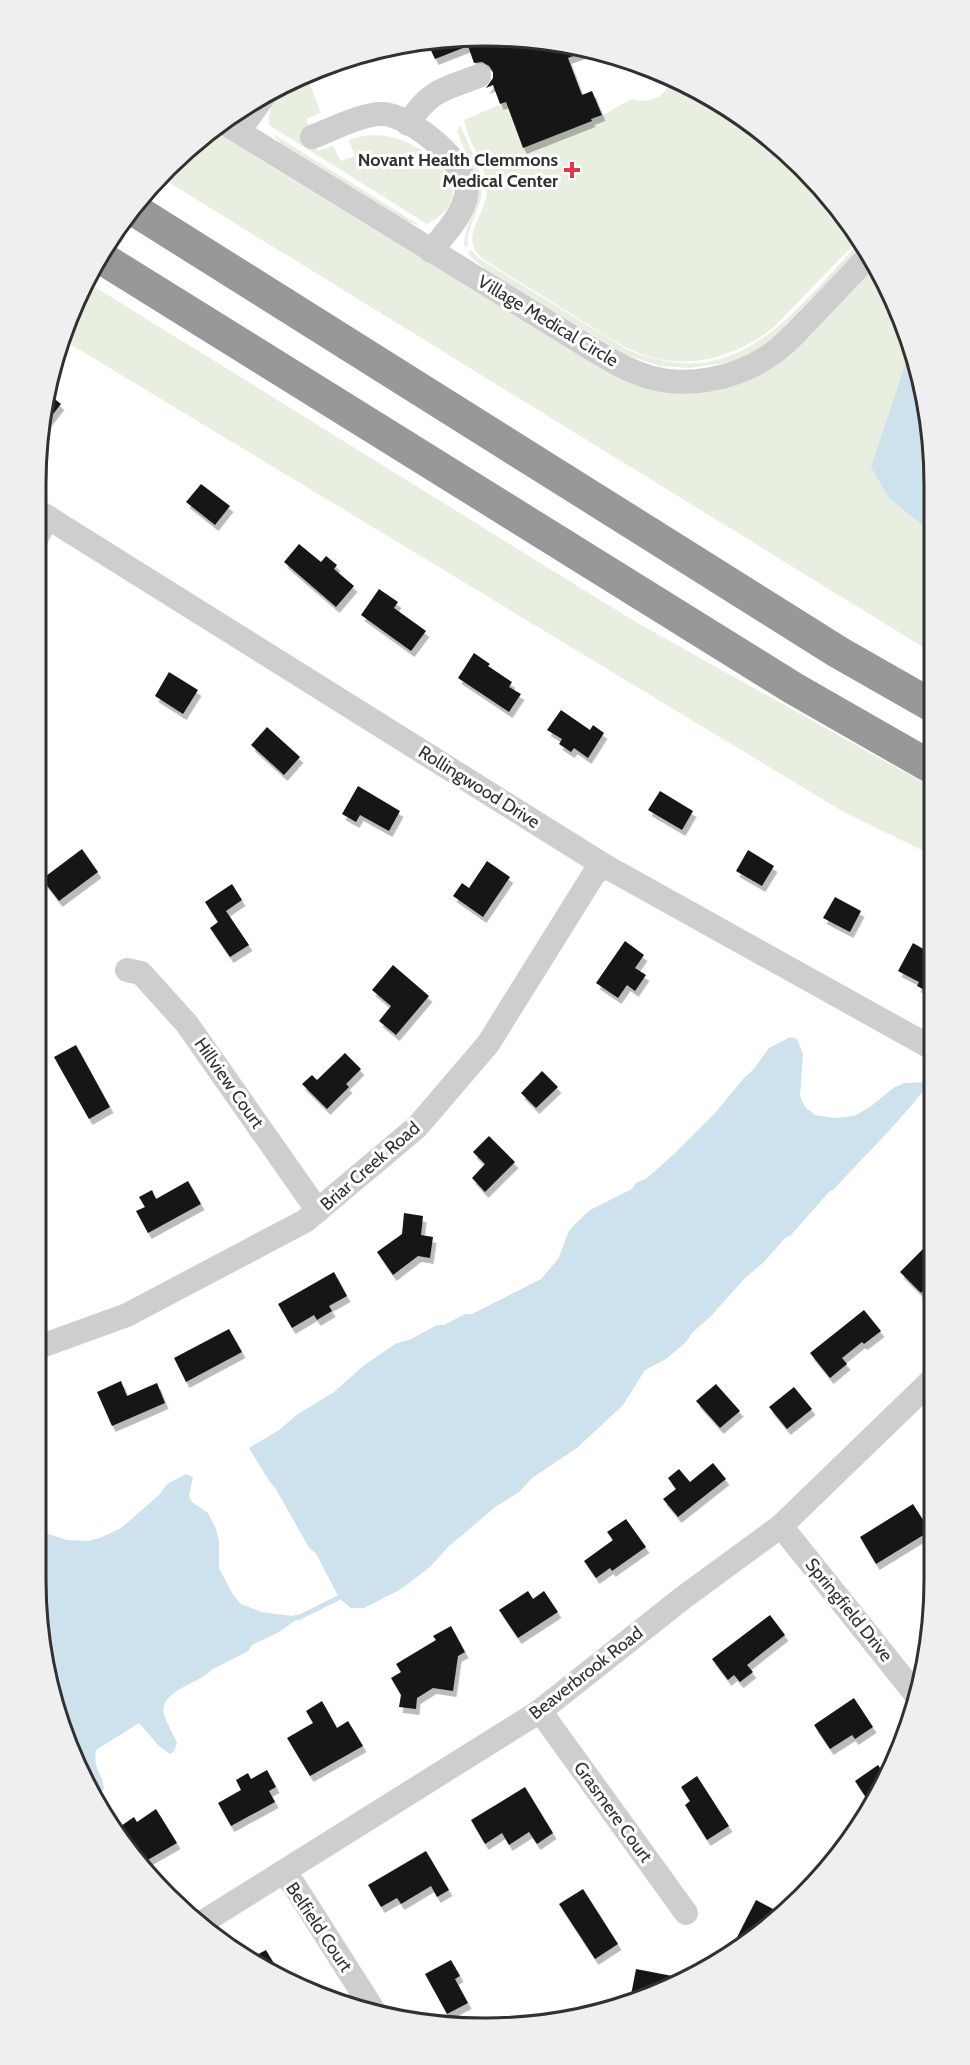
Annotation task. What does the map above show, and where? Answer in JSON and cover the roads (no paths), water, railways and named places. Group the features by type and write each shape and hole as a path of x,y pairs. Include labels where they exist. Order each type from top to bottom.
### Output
{"highway":[{"path":"141,214 838,652 924,701"},
{"path":"108,261 793,688 924,763"}],"street":[{"path":"408,124 420,105 435,93 479,76"},
{"path":"312,136 379,114 393,115 430,138 446,152 463,177 466,194 460,214 431,251"},
{"name":"Village Medical Circle","path":"232,127 431,251 620,365 649,377 685,381 708,379 731,374 768,357 786,343 863,262"},
{"name":"Rollingwood Drive","path":"46,516 605,866 924,1044"},
{"name":"Briar Creek Road","path":"46,1344 127,1315 305,1221 318,1211 417,1126 488,1044 594,874 605,866"},
{"name":"Hillview Court","path":"127,970 141,973 187,1024 318,1211"},
{"name":"Beaverbrook Road","path":"207,1919 540,1711 684,1597 781,1526 924,1388"},
{"name":"Springfield Drive","path":"781,1526 910,1688"},
{"name":"Grasmere Court","path":"540,1711 686,1913"},
{"name":"Belfield Court","path":"282,1873 294,1886 369,2003"}],"water":[{"path":"906,363 920,428 923,456 924,526 889,498 871,467"},
{"path":"790,1037 797,1039 803,1054 800,1096 805,1107 815,1115 835,1118 854,1116 870,1107 893,1088 904,1083 924,1082 924,1090 896,1123 791,1235 785,1238 764,1262 745,1278 685,1343 666,1359 645,1370 623,1405 577,1448 532,1478 519,1492 494,1508 447,1548 430,1567 401,1589 364,1608 351,1608 339,1598 317,1555 308,1546 276,1489 249,1448 334,1392 362,1367 395,1344 411,1339 437,1325 444,1325 465,1314 472,1314 541,1279 558,1259 569,1231 576,1223 590,1210 632,1189 636,1183 647,1178 675,1153 715,1113 769,1048"},
{"path":"186,1474 193,1477 189,1496 192,1502 208,1513 216,1529 219,1541 219,1568 233,1595 241,1604 261,1612 300,1617 279,1632 252,1645 248,1651 172,1694 164,1708 166,1720 177,1743 170,1754 159,1746 139,1723 96,1750 96,1762 104,1788 101,1791 70,1721 55,1666 47,1609 46,1533 67,1540 88,1541 100,1538 121,1528 159,1495 167,1484"}],"waterway":[{"path":"294,1618 342,1596"}],"place":[{"name":"Novant Health Clemmons Medical Center","path":"572,170"}]}
